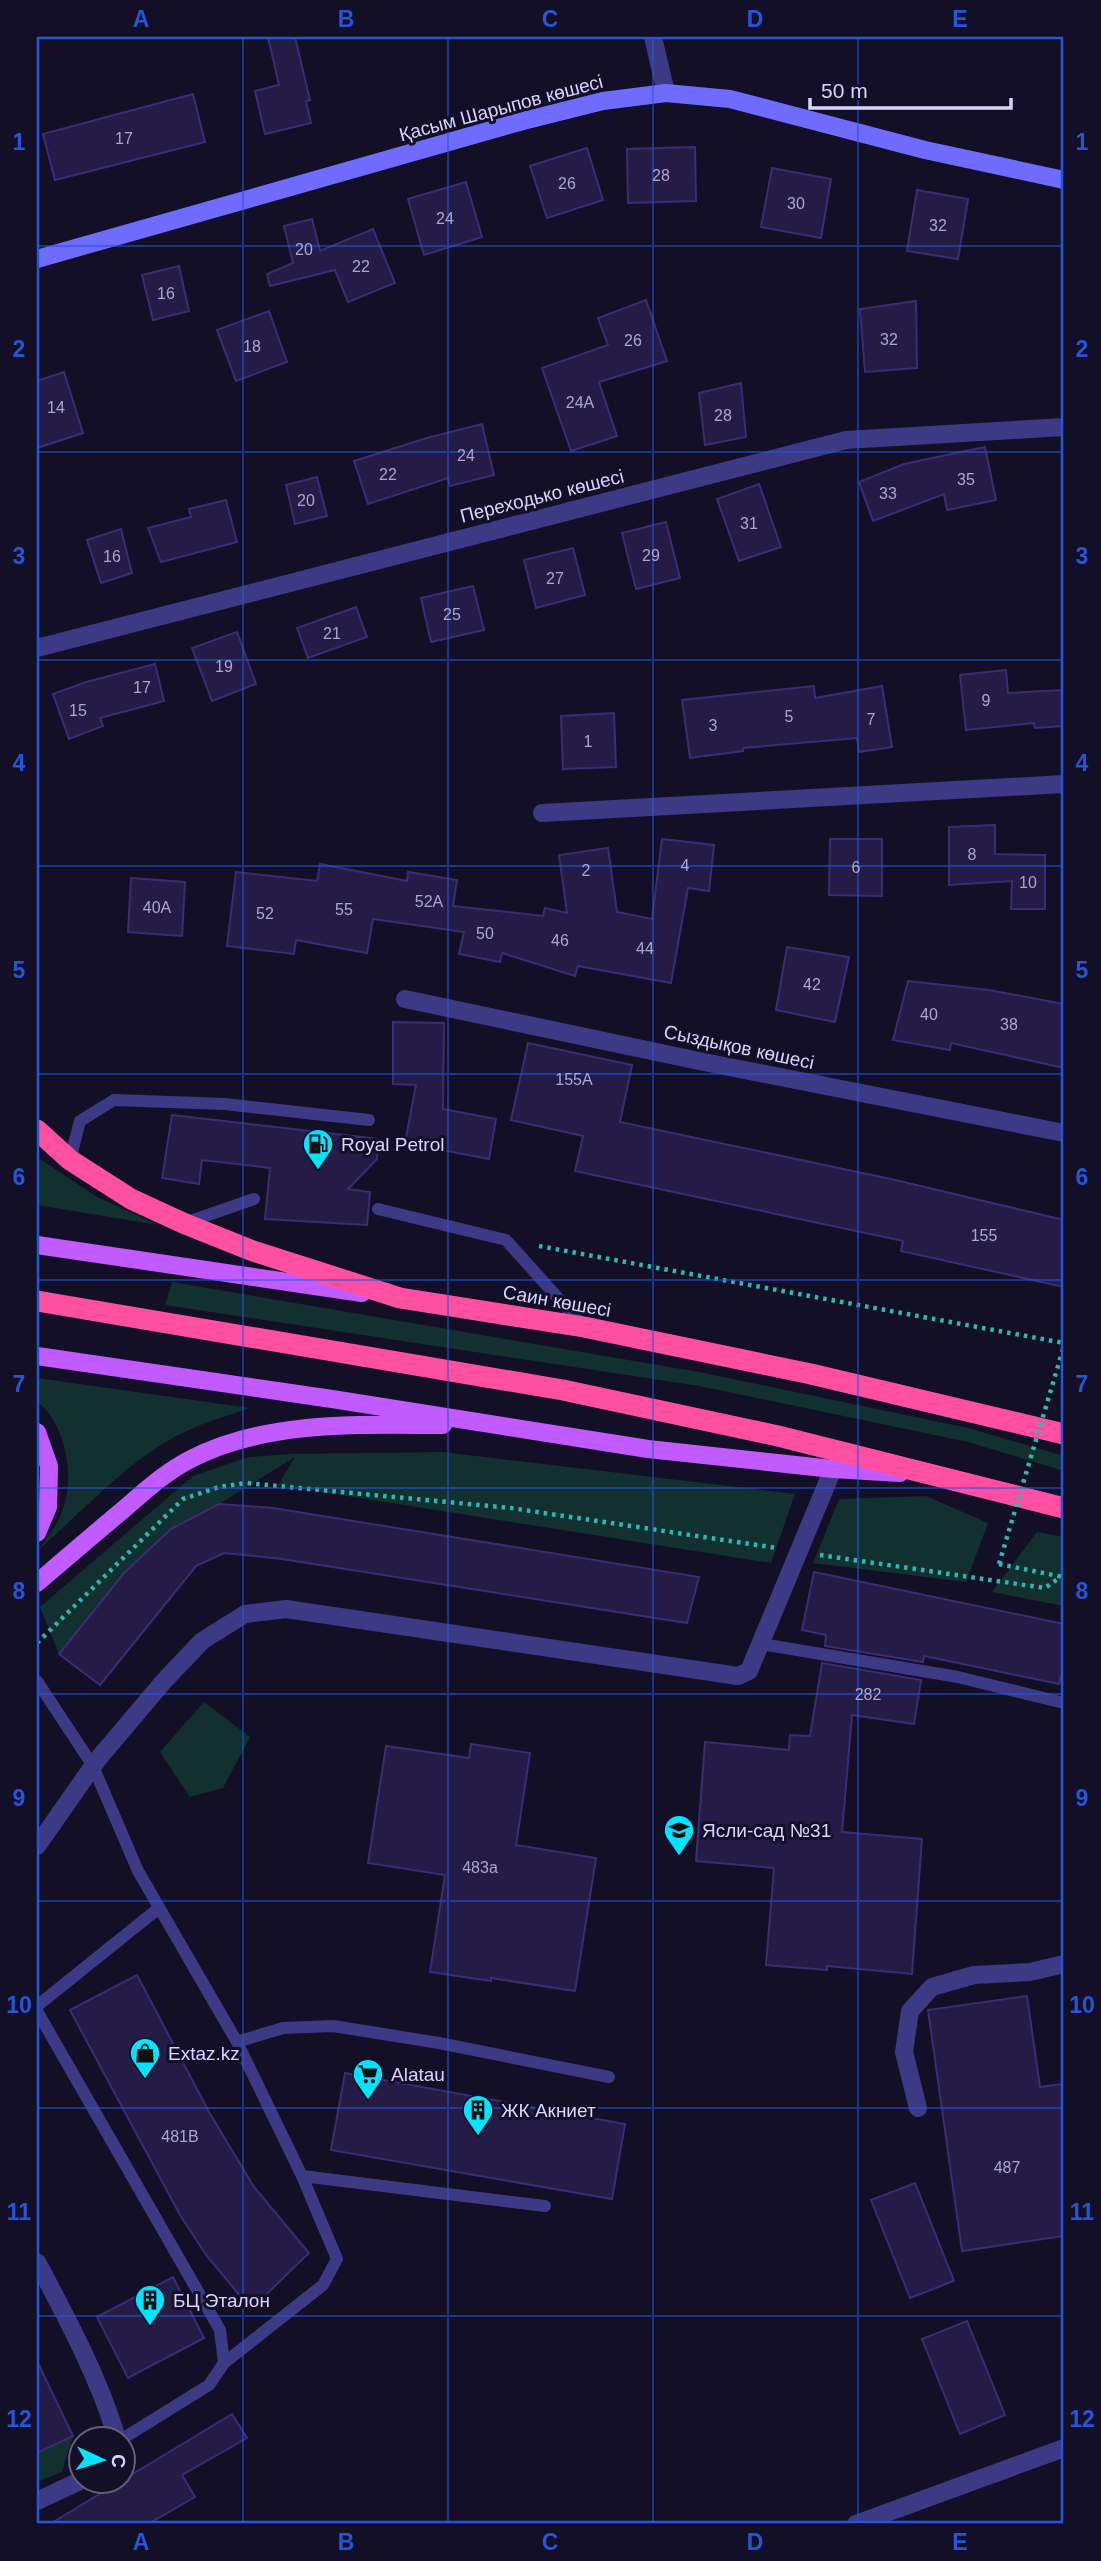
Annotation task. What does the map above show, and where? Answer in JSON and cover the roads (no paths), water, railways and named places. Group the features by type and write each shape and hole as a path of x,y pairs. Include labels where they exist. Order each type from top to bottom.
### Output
{"highway":[{"path":"37,1130 70,1160 131,1199 253,1251 400,1298"},
{"name":"Саин көшесі","path":"400,1298 584,1327 811,1374 1064,1433"},
{"path":"37,1301 564,1390 779,1436 1064,1508"}],"main road":[{"name":"Саин көшесі","path":"37,1245 400,1298"},
{"path":"37,1356 648,1450 833,1469 930,1475"},
{"path":"37,1583 164,1475 219,1446 252,1437 305,1429 380,1425 498,1426"},
{"path":"37,1432 49,1466 48,1507 37,1533"}],"street":[{"path":"653,37 666,93"},
{"name":"Қасым Шарыпов көшесі","path":"37,259 550,114 603,101 666,93 730,99 925,150 1064,180"},
{"name":"Переходько көшесі","path":"37,648 846,440 1064,426"},
{"path":"542,813 1064,784"},
{"name":"Сыздықов көшесі","path":"405,999 718,1065 1064,1133"},
{"path":"37,1846 93,1766 164,1681 202,1642 245,1614 286,1609 738,1676 749,1671 833,1469"},
{"path":"918,2108 904,2052 911,2011 932,1987 974,1975 1030,1972 1064,1965"},
{"path":"37,2262 84,2350 113,2424"},
{"path":"856,2524 1064,2448"},
{"path":"37,2501 66,2487"}],"lane":[{"path":"70,1160 80,1121 114,1100 225,1104 369,1120"},
{"path":"183,1223 254,1199"},
{"path":"379,1209 506,1240 584,1327"},
{"path":"761,1644 958,1677 1064,1703"},
{"path":"37,1681 93,1766 138,1871 237,2042 302,2176 337,2259 323,2286 224,2363 209,2385 136,2431"},
{"path":"159,1908 37,2009 220,2330 224,2363"},
{"path":"237,2042 283,2028 333,2026 439,2043 609,2077"},
{"path":"302,2176 545,2206"}],"place":[{"name":"Royal Petrol","path":"318,1171"},
{"name":"Ясли-сад №31","path":"679,1857"},
{"name":"Extaz.kz","path":"145,2080"},
{"name":"Alatau","path":"368,2101"},
{"name":"ЖК Акниет","path":"478,2137"},
{"name":"БЦ Эталон","path":"150,2327"}]}
